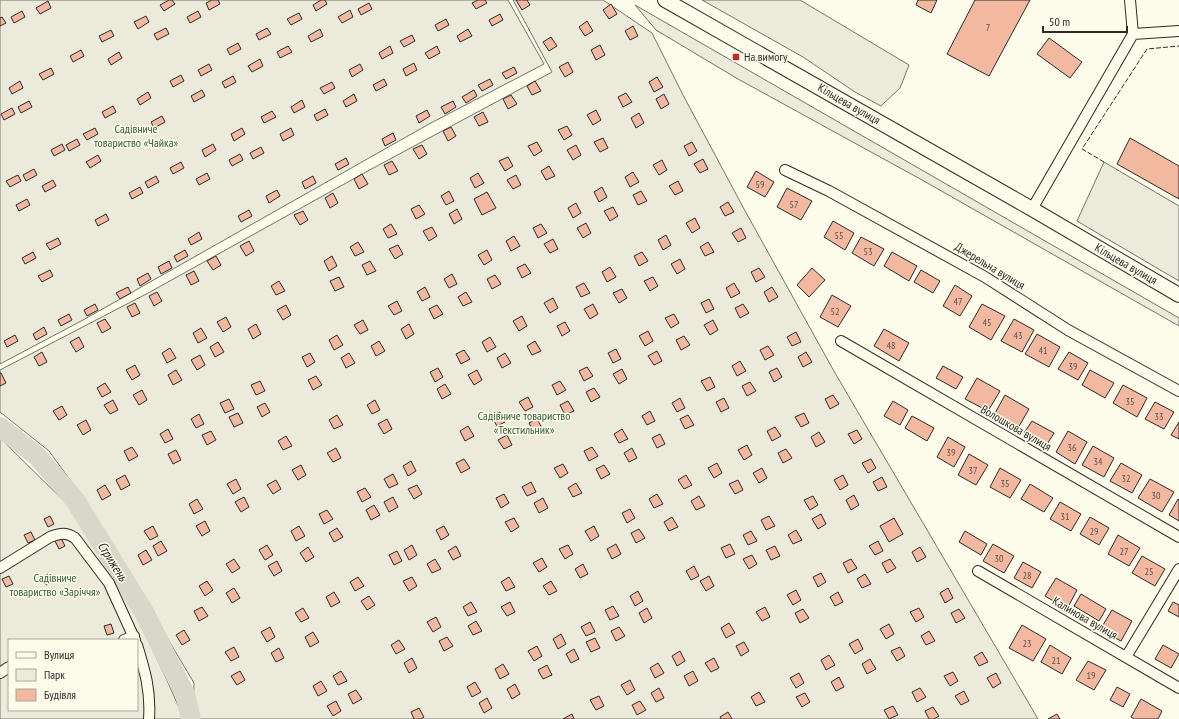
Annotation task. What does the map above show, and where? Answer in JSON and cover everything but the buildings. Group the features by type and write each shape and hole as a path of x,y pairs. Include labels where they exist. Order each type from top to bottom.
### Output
{"main road":[{"name":"Кільцева вулиця","path":"665,0 1032,209 1179,295"}],"street":[{"path":"1032,209 1133,34 1130,0"},
{"path":"1133,34 1179,31"},
{"name":"Джерельна вулиця","path":"785,170 829,191 985,277 1068,330 1179,391"},
{"name":"Волошкова вулиця","path":"841,341 1179,538"},
{"path":"0,568 50,538 58,534 67,533 75,538 110,583 136,639"},
{"path":"1126,657 1179,569"},
{"name":"Калинова вулиця","path":"978,571 1179,688"},
{"path":"138,647 148,680 150,707 149,719"}],"green space":[{"name":"Садівниче товариство «Чайка»","path":"0,0 508,0 544,64 429,124 83,320 0,364"},
{"name":"Садівниче товариство «Текстильник»","path":"513,0 603,0 652,33 683,95 744,209 835,373 1038,719 193,719 194,683 89,506 49,451 0,412 0,370 150,292 364,173 552,72"},
{"path":"702,0 800,0 909,65 900,88 881,106 855,92 803,57"},
{"path":"635,5 1179,318 1179,326 922,180 738,79 656,30"},
{"path":"1104,162 1179,206 1179,281 1077,221"},
{"name":"Садівниче товариство «Заріччя»","path":"0,438 71,508 126,593 184,719 0,719"}],"waterway":[{"name":"Стрижень","path":"0,427 37,456 75,500 144,612 185,694 191,719"}],"fence":[{"path":"1104,162 1082,149 1147,49 1179,46"}],"place":[{"name":"На вимогу","path":"736,57"}]}
